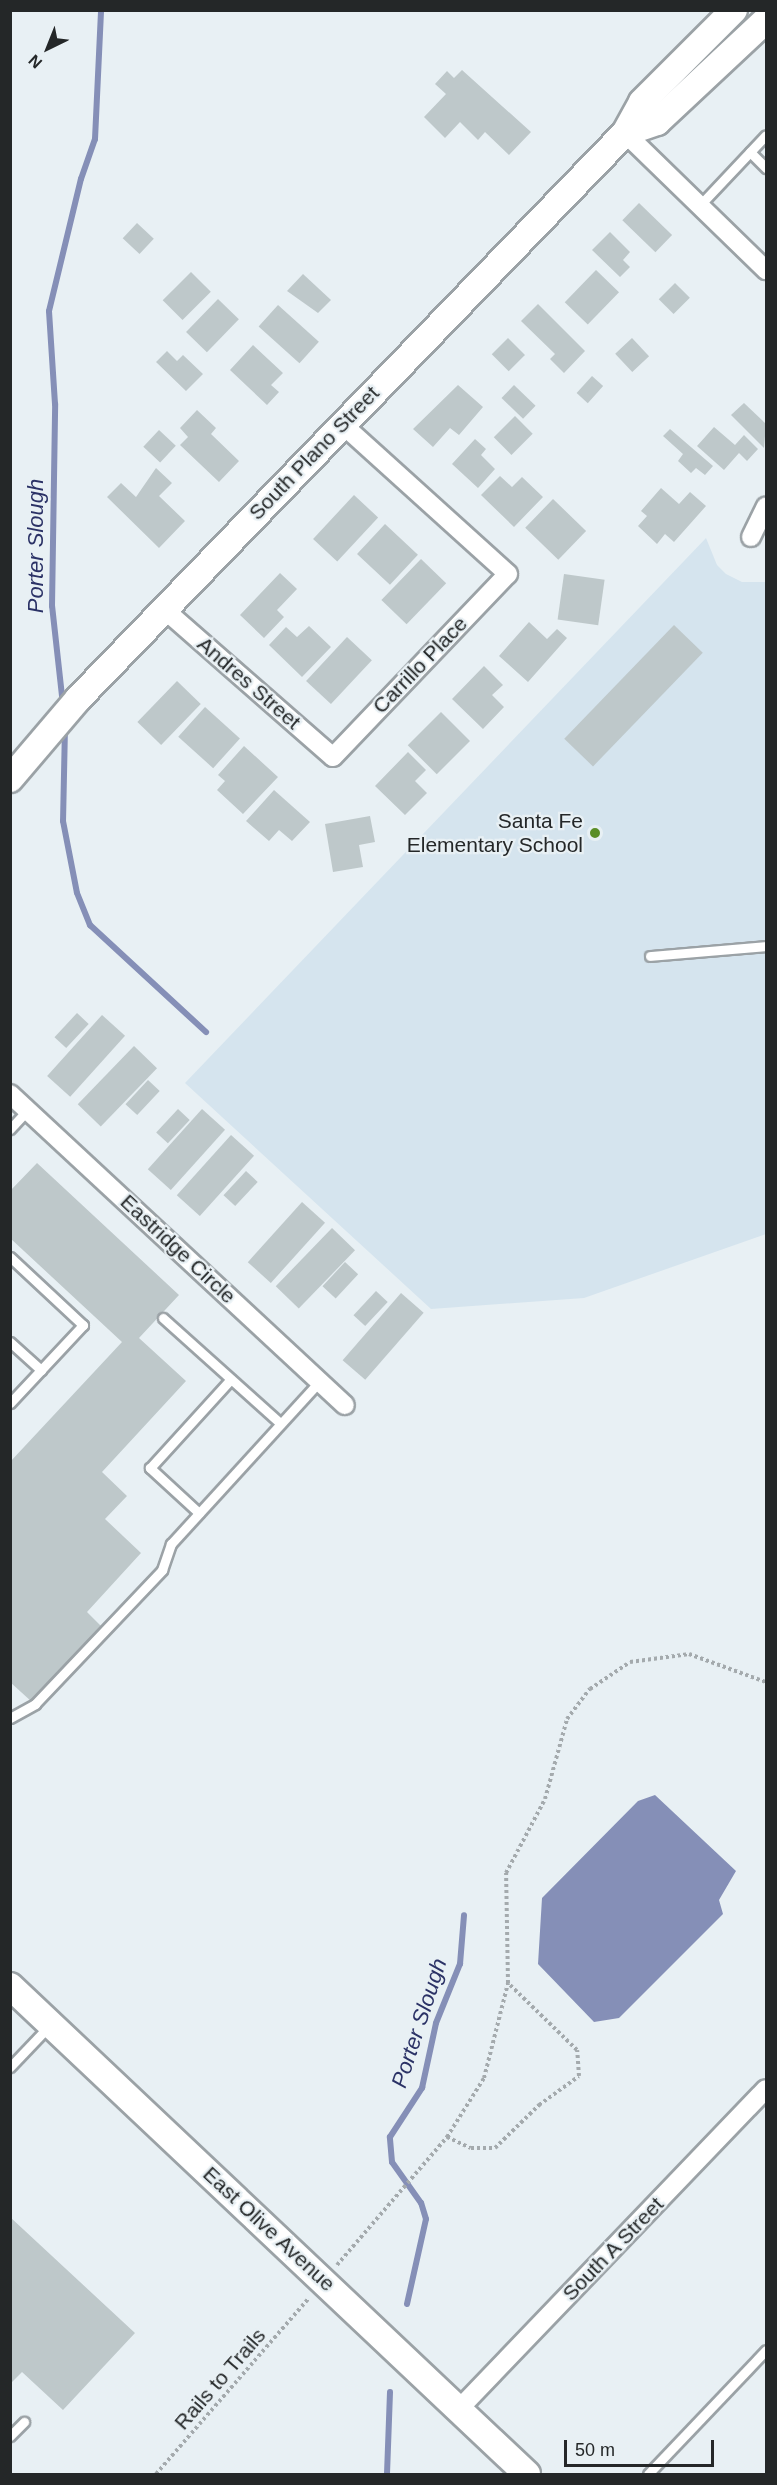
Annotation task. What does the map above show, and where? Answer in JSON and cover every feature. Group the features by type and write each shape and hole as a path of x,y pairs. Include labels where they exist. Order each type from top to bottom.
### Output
{"main road":[{"name":"South Plano Street","path":"10,779 78,699 625,133 642,102 734,10"},
{"name":"South Plano Street","path":"625,133 657,122 766,20"},
{"name":"East Olive Avenue","path":"10,1986 527,2475"}],"street":[{"path":"625,133 766,270"},
{"name":"Carrillo Place","path":"333,756 508,574 342,424"},
{"path":"751,537 766,506"},
{"name":"Andres Street","path":"165,610 333,756"},
{"name":"Eastridge Circle","path":"10,1094 345,1405"},
{"name":"South A Street","path":"459,2409 766,2089"}],"lane":[{"path":"700,205 766,135"},
{"path":"750,152 766,168"},
{"path":"650,956 766,946"},
{"path":"10,1129 28,1110"},
{"path":"10,1257 83,1325 10,1403"},
{"path":"164,1318 280,1423"},
{"path":"10,1342 40,1370"},
{"path":"199,1513 150,1468 231,1379"},
{"path":"10,1718 35,1704 162,1570 171,1544 320,1381"},
{"path":"10,2067 51,2023"},
{"path":"648,2475 766,2350"},
{"path":"10,2436 24,2422"}],"path":[{"path":"344,2257 447,2137 484,2078 508,1983 502,1897 509,1859 545,1799 567,1719 590,1689 630,1662 689,1654 766,1682"},
{"path":"447,2137 471,2148 495,2148 539,2105 579,2076 576,2050 508,1983"},
{"name":"Rails to Trails","path":"156,2475 305,2303"}],"shaded area":[{"name":"Santa Fe Elementary School","path":"706,538 717,565 726,574 742,582 766,582 766,1234 584,1298 431,1309 185,1083"}],"water":[{"path":"655,1795 736,1871 719,1900 723,1914 619,2018 594,2022 538,1964 542,1898 638,1801"}],"building":[{"path":"462,70 531,132 509,155 485,132 478,140 460,122 445,138 424,117 446,94 435,84 447,71 454,78"},
{"path":"639,203 672,235 655,252 622,220"},
{"path":"137,223 154,239 139,254 123,238"},
{"path":"610,232 630,252 623,260 630,267 620,277 592,250"},
{"path":"596,270 619,292 588,325 565,302"},
{"path":"191,272 211,292 183,320 163,300"},
{"path":"303,274 331,300 318,313 287,291"},
{"path":"675,283 690,298 674,314 659,299"},
{"path":"218,299 239,319 207,352 186,332"},
{"path":"538,304 585,351 564,373 550,359 555,354 521,321"},
{"path":"278,305 319,342 299,363 259,327"},
{"path":"508,338 525,355 509,371 492,354"},
{"path":"632,338 649,356 632,372 615,354"},
{"path":"253,345 283,373 271,385 279,392 267,405 230,370"},
{"path":"167,351 177,361 183,355 203,374 186,391 156,362"},
{"path":"592,376 603,386 588,403 577,393"},
{"path":"458,385 483,407 459,435 450,428 433,447 413,429"},
{"path":"514,385 536,406 523,419 501,398"},
{"path":"744,403 766,424 764,448 731,415"},
{"path":"197,410 216,428 211,434 239,461 219,482 180,445 188,437 180,428"},
{"path":"515,416 533,434 511,455 494,437"},
{"path":"714,427 735,445 744,435 758,449 747,461 739,453 724,470 697,446"},
{"path":"670,429 713,466 705,475 696,468 691,473 678,461 683,454 663,436"},
{"path":"159,430 176,446 160,463 143,447"},
{"path":"475,439 486,449 481,455 495,469 478,488 452,464"},
{"path":"156,468 172,483 159,496 185,521 159,548 107,497 121,483 136,497"},
{"path":"500,476 512,487 522,477 543,497 514,527 481,495"},
{"path":"661,488 679,504 690,492 706,506 674,542 665,534 657,544 638,526 647,516 641,511"},
{"path":"354,495 378,518 337,561 313,539"},
{"path":"553,499 586,531 558,560 525,528"},
{"path":"385,524 418,555 390,585 357,554"},
{"path":"421,559 446,583 407,624 381,600"},
{"path":"280,573 297,589 277,610 284,617 264,638 240,615"},
{"path":"564,574 605,580 598,625 558,620"},
{"path":"529,622 547,639 557,629 567,638 528,682 499,656"},
{"path":"674,625 703,653 593,766 564,739"},
{"path":"309,626 331,647 302,677 269,645 286,627 297,637"},
{"path":"347,637 372,660 331,704 306,681"},
{"path":"484,666 503,685 492,695 504,707 483,729 452,699"},
{"path":"177,681 201,704 161,745 137,722"},
{"path":"205,707 240,738 213,768 178,737"},
{"path":"441,712 470,741 437,774 408,745"},
{"path":"244,746 278,777 243,814 217,790 225,781 218,775"},
{"path":"408,752 426,770 415,781 427,793 405,815 375,786"},
{"path":"274,790 310,822 292,841 279,830 269,841 246,821"},
{"path":"370,816 375,842 359,845 363,867 333,872 325,824"},
{"path":"77,1013 89,1024 66,1048 54,1037"},
{"path":"102,1015 125,1036 70,1097 47,1076"},
{"path":"134,1046 157,1068 101,1126 78,1104"},
{"path":"148,1080 160,1091 137,1115 125,1104"},
{"path":"178,1109 190,1120 168,1143 156,1132"},
{"path":"202,1109 225,1130 171,1190 148,1169"},
{"path":"231,1135 254,1156 200,1216 177,1195"},
{"path":"37,1163 179,1295 139,1338 186,1381 102,1472 127,1496 105,1519 141,1553 87,1612 102,1627 32,1702 10,1682 10,1462 122,1342 10,1238 10,1191"},
{"path":"246,1171 258,1182 235,1206 223,1195"},
{"path":"302,1202 325,1223 271,1283 248,1262"},
{"path":"332,1228 355,1250 299,1308 276,1286"},
{"path":"345,1262 358,1274 336,1298 322,1286"},
{"path":"376,1291 388,1302 365,1326 353,1315"},
{"path":"401,1293 424,1313 365,1380 343,1360"},
{"path":"10,2217 135,2333 63,2410 22,2372 10,2384"}],"waterway":[{"name":"Porter Slough","path":"63,705 52,606 55,404 49,311 81,179 95,139 101,10"},
{"name":"Porter Slough","path":"65,727 63,821 77,893 90,925 206,1032"},
{"name":"Porter Slough","path":"407,2304 426,2219 421,2203 392,2162 390,2137 422,2088 436,2023 460,1964 464,1915"},
{"name":"Porter Slough","path":"387,2474 390,2392"}],"place":[{"name":"Santa Fe Elementary School","path":"595,833"}]}
